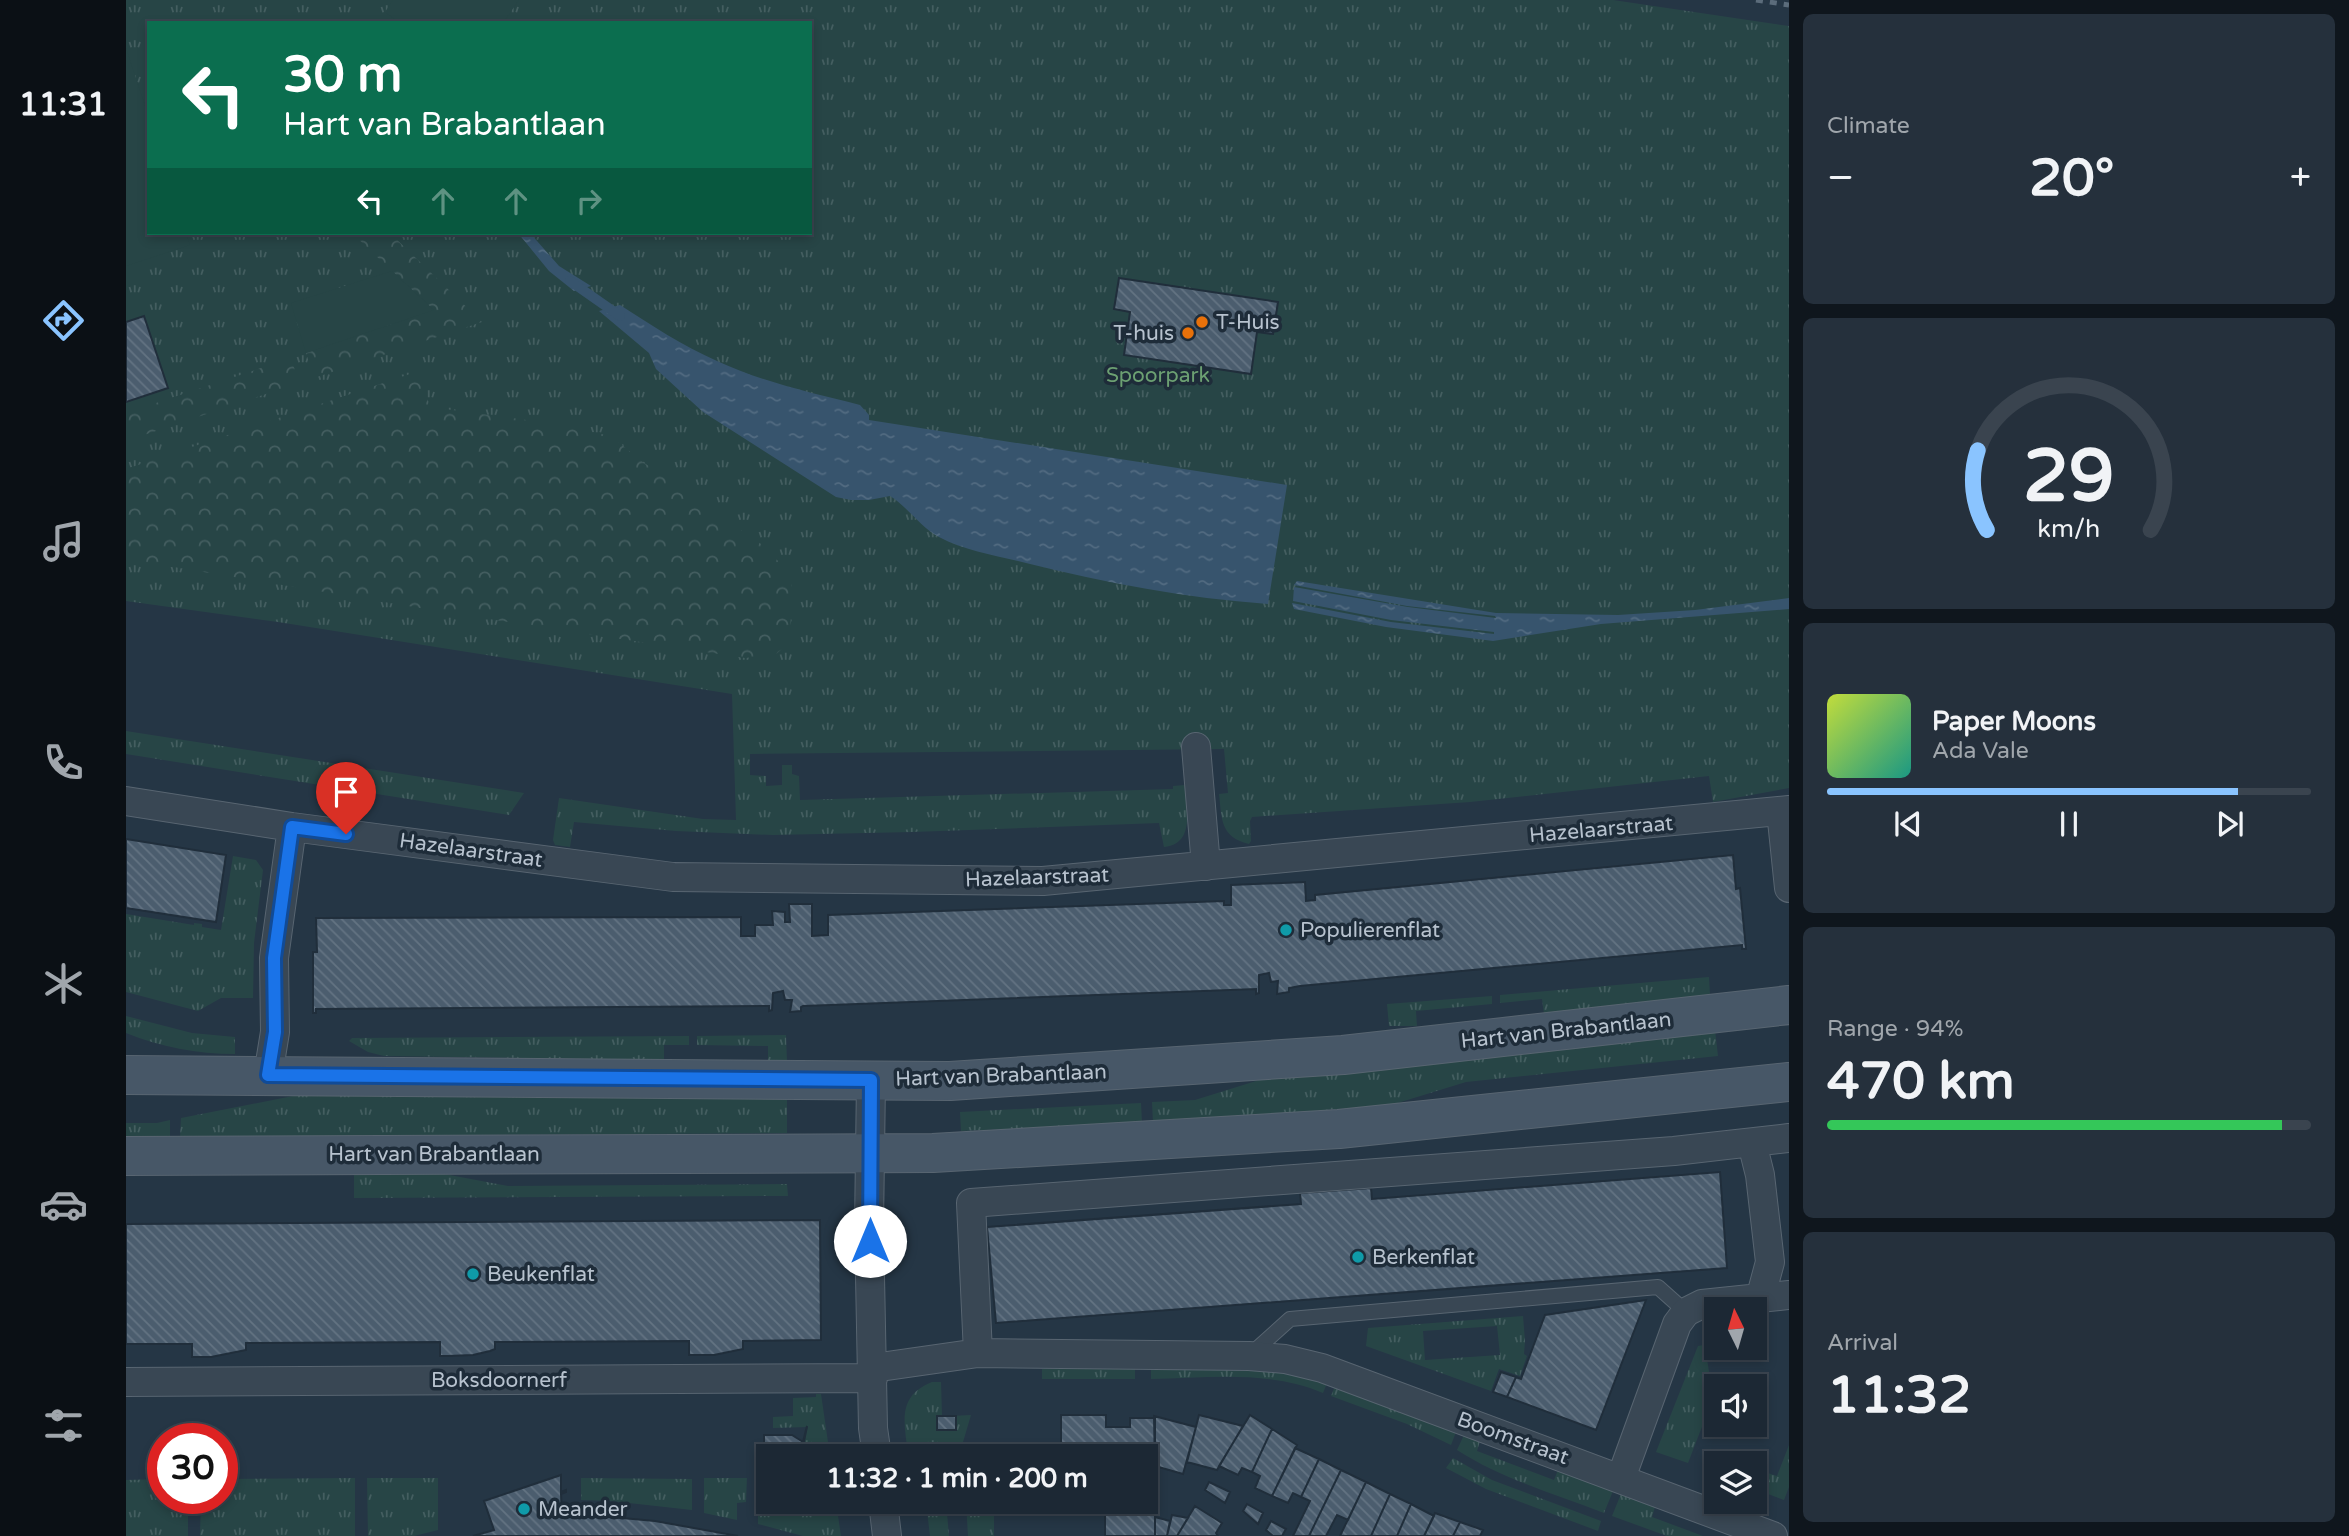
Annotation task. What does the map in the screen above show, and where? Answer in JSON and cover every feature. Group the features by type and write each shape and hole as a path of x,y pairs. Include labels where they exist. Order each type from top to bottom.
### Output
{"street":[{"path":"1196,747 1206,866"},
{"name":"Hazelaarstraat","path":"126,801 292,827 673,877 1043,881 1785,811 1789,888"},
{"path":"268,1075 275,1032 274,958 292,827"},
{"name":"Hart van Brabantlaan","path":"126,1075 950,1082 1343,1055 1789,1005"},
{"path":"871,1080 875,1444"},
{"name":"Hart van Brabantlaan","path":"126,1156 933,1153 1339,1129 1789,1082"},
{"path":"978,1353 971,1203 1633,1154 1789,1138"},
{"path":"1752,1143 1760,1175 1770,1262 1761,1297"},
{"path":"1768,1298 1789,1295"},
{"path":"1621,1478 1677,1324 1686,1312 1704,1304"},
{"name":"Boomstraat","path":"873,1373 978,1353 1249,1356 1285,1359 1322,1368 1773,1536"},
{"name":"Boksdoornerf","path":"126,1382 873,1373"},
{"path":"884,1514 887,1536"}],"lane":[{"path":"1249,1356 1290,1319 1658,1287 1686,1312"}],"green space":[{"name":"Spoorpark","path":"126,0 1613,0 1789,26 1789,788 1713,802 1709,776 1470,802 1252,817 1249,844 1232,837 1222,819 1219,794 1228,793 1224,749 750,754 750,775 766,776 766,786 782,785 782,765 792,765 792,774 799,776 800,800 1173,789 1173,786 1185,785 1187,823 1181,839 1164,847 1159,823 773,835 676,831 574,822 570,847 555,845 553,840 559,798 703,819 736,820 732,694 278,622 126,601"},
{"path":"393,0 519,0 504,21 397,21 385,12"},
{"path":"126,48 147,112 147,235 187,235 190,245 126,266"},
{"path":"354,235 392,235 482,322 314,378 306,353 433,310"},
{"path":"392,271 434,310 306,353 291,303"},
{"path":"291,358 299,383 126,441 126,413"},
{"path":"419,371 430,407 541,422 611,436 640,460 761,544 792,575 790,642 775,655 745,658 450,613 126,559 126,469"},
{"path":"126,731 524,793 509,815 126,754"},
{"path":"233,856 256,860 263,870 254,943 253,998 221,998 198,1011 126,992 126,914 202,924 202,927 221,930"},
{"path":"1709,977 1710,995 1544,1014 1542,999 1500,1003 1500,995"},
{"path":"1492,996 1492,1004 1416,1011 1417,1026 1389,1026 1387,1004"},
{"path":"126,1016 192,1033 235,1037 235,1054 193,1051 139,1038 126,1033"},
{"path":"1715,1030 1718,1056 1466,1082 1391,1105 1153,1123 1152,1102 1195,1100 1278,1074"},
{"path":"786,1035 787,1062 768,1062 768,1046 697,1045 697,1036"},
{"path":"689,1036 689,1045 664,1045 664,1060 384,1056 368,1052 349,1041 352,1038"},
{"path":"303,1094 787,1098 787,1133 180,1137 181,1118"},
{"path":"1141,1103 1142,1123 961,1131 960,1112"},
{"path":"170,1120 170,1137 126,1137 126,1123 157,1123"},
{"path":"423,1170 508,1186 787,1184 788,1196 354,1198 354,1175"},
{"path":"1523,1316 1524,1354 1527,1356 1520,1376 1499,1369 1491,1391 1366,1346 1368,1328","holes":["1497,1326 1500,1355 1425,1360 1423,1331"]},
{"path":"1704,1345 1704,1360 1707,1360 1709,1374 1704,1374 1704,1421 1688,1463 1656,1452 1698,1346"},
{"path":"1135,1368 1135,1379 1042,1379 1042,1369"},
{"path":"1151,1369 1268,1369 1327,1383 1323,1393 1282,1381 1260,1378 1151,1379"},
{"path":"932,1382 941,1382 942,1416 937,1416 937,1430 956,1430 956,1416 951,1416 971,1415 962,1444 907,1444 905,1411 908,1402 921,1388"},
{"path":"1335,1386 1456,1432 1451,1445 1407,1424 1331,1396"},
{"path":"816,1394 821,1394 828,1444 804,1444 808,1427 773,1428 773,1417 793,1416 793,1398 816,1397"},
{"path":"1464,1435 1480,1441 1477,1451 1554,1480 1558,1470 1613,1491 1604,1513 1529,1485 1474,1460 1457,1450"},
{"path":"1789,1445 1789,1487 1784,1500 1767,1494 1767,1473 1777,1476"},
{"path":"1453,1458 1492,1480 1601,1521 1598,1531 1486,1489 1446,1468"},
{"path":"355,1478 355,1536 200,1536 201,1514 238,1514 238,1479"},
{"path":"367,1478 438,1478 438,1530 414,1536 368,1536"},
{"path":"581,1478 692,1479 692,1510 581,1500"},
{"path":"704,1478 747,1478 746,1502 737,1503 737,1520 704,1513"},
{"path":"147,1479 147,1514 188,1514 188,1536 126,1536 126,1480"},
{"path":"1621,1494 1655,1507 1652,1517 1703,1536 1667,1536 1612,1516"},
{"path":"758,1514 838,1514 841,1536 803,1536 758,1524"},
{"path":"927,1514 947,1514 949,1536 930,1536"},
{"path":"967,1514 994,1514 994,1536 968,1536"}],"water":[{"path":"520,235 532,235 559,266 591,286 574,291 549,271"},
{"path":"620,305 717,361 769,381 860,405 869,415 869,420 1287,485 1268,604 1146,589 982,553 932,533 890,496 869,500 836,497 703,412 656,369 649,353 599,311"},
{"path":"1297,581 1496,613 1618,615 1695,610 1789,598 1789,609 1601,624 1493,641 1386,627 1294,609 1292,603 1391,622 1494,634 1391,620 1293,601 1294,587 1408,607 1496,618 1407,606 1294,585"}],"building":[{"name":"T-Huis","path":"1119,278 1278,302 1273,334 1257,332 1251,374 1124,355 1130,312 1114,309"},
{"path":"144,316 168,388 126,402 126,322"},
{"path":"126,839 226,855 216,922 126,908"},
{"name":"Populierenflat","path":"1733,855 1736,889 1740,888 1746,949 1742,949 1742,945 1300,986 1277,994 1278,981 1271,982 1269,973 1259,975 1259,993 1256,994 1256,989 803,1006 801,1011 790,1012 792,1000 785,1000 783,991 773,993 772,1010 769,1011 769,1006 316,1009 316,1013 313,1013 316,918 741,917 741,936 755,936 755,925 773,925 772,911 785,912 785,922 790,922 789,904 812,904 812,936 828,935 828,915 1224,901 1224,905 1231,905 1231,885 1305,882 1306,901 1315,900 1315,895"},
{"name":"Berkenflat","path":"1720,1172 1727,1268 996,1323 987,1227 1301,1204 1300,1193 1371,1188 1372,1199"},
{"name":"Beukenflat","path":"820,1220 821,1340 743,1341 743,1349 714,1355 689,1355 689,1341 495,1342 495,1349 490,1351 448,1356 440,1356 440,1342 246,1343 246,1350 211,1357 192,1357 192,1344 126,1344 126,1224"},
{"path":"1646,1300 1596,1430 1507,1397 1516,1377 1521,1379 1545,1315"},
{"path":"1501,1372 1516,1377 1507,1397 1493,1392"},
{"path":"1061,1415 1106,1415 1106,1427 1130,1427 1130,1418 1155,1418 1155,1444 1061,1444"},
{"path":"1199,1415 1243,1426 1217,1470 1187,1462"},
{"path":"1250,1415 1272,1429 1252,1472 1242,1468 1238,1475 1219,1466"},
{"path":"937,1416 956,1416 956,1430 937,1430"},
{"path":"1154,1416 1196,1427 1183,1474 1158,1467 1158,1444 1155,1444"},
{"path":"807,1426 803,1444 764,1444 764,1435 792,1435 803,1442"},
{"path":"1272,1429 1297,1445 1272,1496 1255,1488 1260,1476 1252,1472"},
{"path":"1295,1448 1319,1459 1301,1497 1293,1493 1288,1503 1272,1496"},
{"path":"1319,1459 1341,1470 1309,1536 1293,1536 1310,1501 1301,1497"},
{"path":"1341,1470 1366,1482 1348,1520 1337,1515 1326,1536 1309,1536"},
{"name":"Meander","path":"561,1475 561,1492 566,1490 561,1494 562,1517 611,1517 655,1521 738,1536 473,1536 494,1530 484,1501"},
{"path":"1209,1482 1230,1492 1225,1503 1205,1490"},
{"path":"1366,1482 1390,1494 1371,1536 1340,1536"},
{"path":"1390,1494 1411,1504 1397,1536 1371,1536"},
{"path":"1247,1504 1263,1513 1258,1524 1243,1511"},
{"path":"1411,1504 1434,1516 1424,1536 1397,1536"},
{"path":"1195,1506 1222,1523 1216,1533 1218,1536 1177,1536"},
{"path":"1435,1513 1460,1522 1453,1536 1424,1536"},
{"path":"1105,1514 1155,1514 1155,1536 1105,1536"},
{"path":"1172,1515 1188,1518 1177,1536 1167,1536"},
{"path":"1155,1517 1170,1521 1167,1536 1155,1536"},
{"path":"1271,1521 1286,1529 1282,1536 1273,1536 1266,1530"},
{"path":"1460,1522 1483,1530 1480,1536 1453,1536"}],"waterway":[{"path":"570,281 620,316"}],"railway":[{"path":"1756,0 1789,5"}],"place":[{"name":"T-Huis","path":"1202,322"},
{"name":"T-huis","path":"1188,333"},
{"name":"Populierenflat","path":"1286,930"},
{"name":"Berkenflat","path":"1358,1257"},
{"name":"Beukenflat","path":"473,1274"},
{"name":"Meander","path":"524,1509"}],"route":[{"path":"346,834 292,827 274,958 275,1032 268,1075 871,1080 870,1241"}]}
